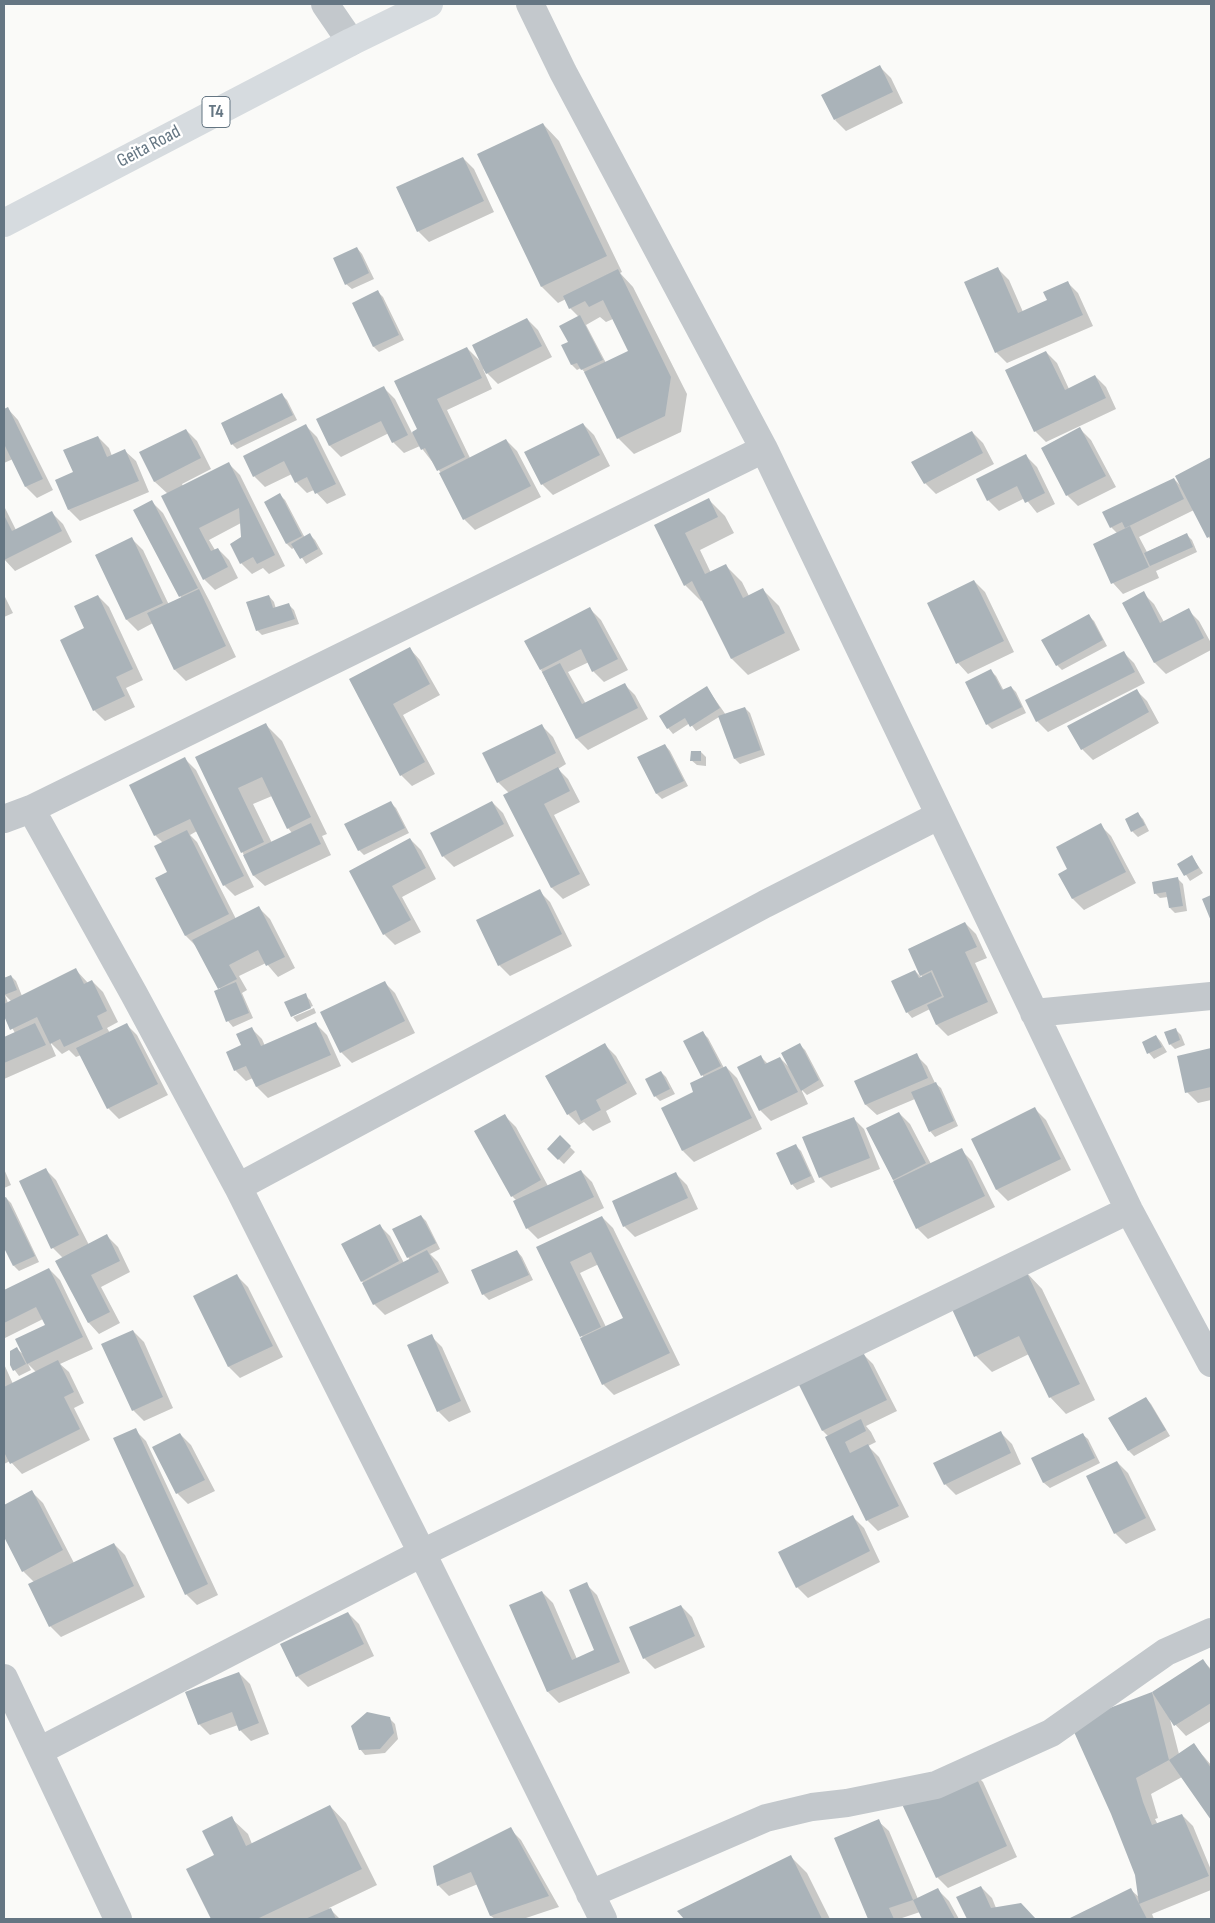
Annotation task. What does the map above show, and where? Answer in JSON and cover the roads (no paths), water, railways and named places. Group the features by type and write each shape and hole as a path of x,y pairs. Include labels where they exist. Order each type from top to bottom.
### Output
{"highway":[{"name":"Geita Road","path":"4,223 351,42 429,4"}],"street":[{"path":"325,4 351,42"},
{"path":"530,4 564,72 764,449 938,816 1129,1210 1211,1363"},
{"path":"4,820 764,449"},
{"path":"31,808 238,1187 603,1919"},
{"path":"238,1187 765,904 938,816"},
{"path":"1034,1013 1211,996"},
{"path":"39,1751 422,1553 1129,1210"},
{"path":"590,1894 766,1818 812,1807 847,1803 936,1784 1051,1733 1166,1652 1211,1632"},
{"path":"4,1678 118,1919"}]}
